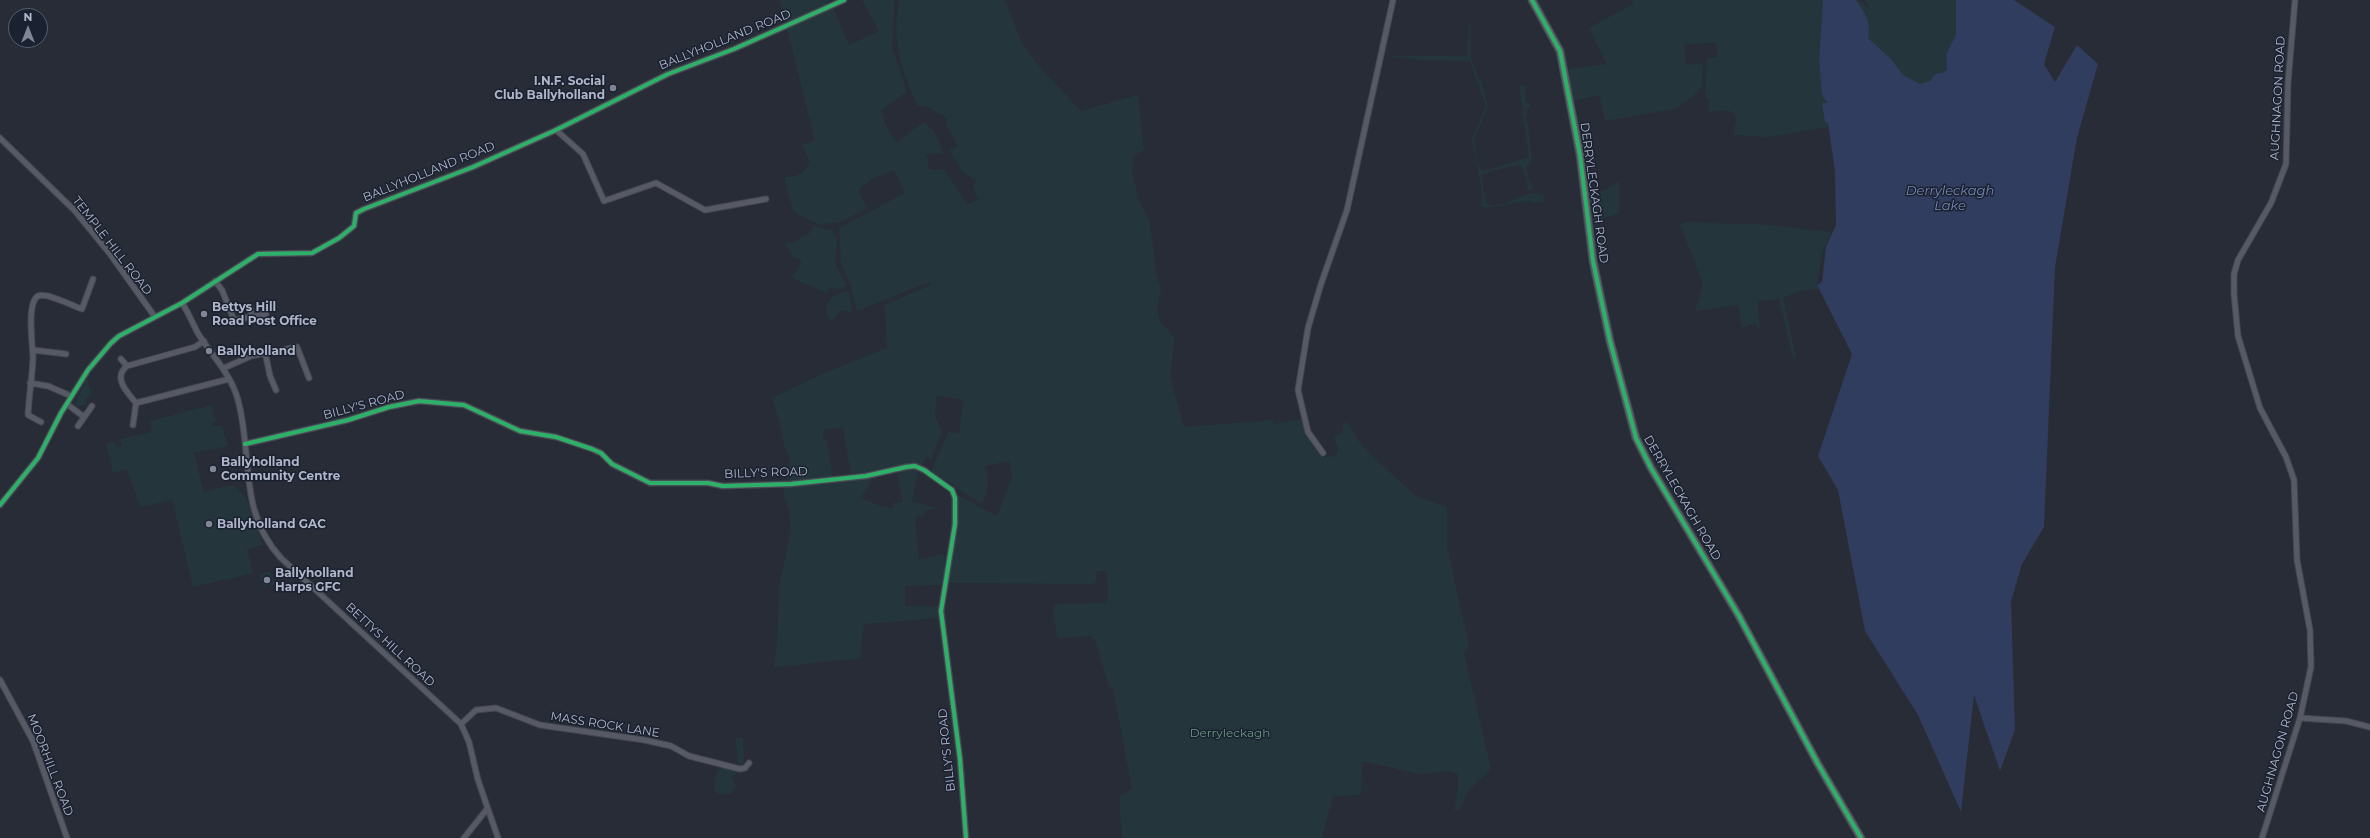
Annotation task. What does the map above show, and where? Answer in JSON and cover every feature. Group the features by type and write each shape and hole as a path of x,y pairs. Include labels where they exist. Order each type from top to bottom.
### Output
{"street":[{"name":"BALLYHOLLAND ROAD","path":"0,505 38,458 71,396 88,370 111,343 182,303 258,254 300,255 319,250 354,226 356,213 473,167 556,130 668,74 734,49 844,0"},
{"path":"1323,453 1308,432 1298,390 1308,328 1321,284 1347,210 1393,0"},
{"name":"DERRYLECKAGH ROAD","path":"1532,0 1556,42 1562,57 1580,155 1593,261 1608,336 1636,438 1651,468 1739,616 1818,764 1860,838"},
{"name":"AUGHNAGON ROAD","path":"2262,838 2300,718 2311,667 2310,630 2297,560 2294,480 2286,457 2256,396 2238,336 2234,294 2234,274 2238,260 2271,203 2286,164 2288,83 2295,0"},
{"path":"556,130 583,154 604,200 656,183 705,210 766,199"},
{"name":"TEMPLE HILL ROAD","path":"0,138 75,211 110,254 155,317"},
{"path":"41,422 28,415 33,350 31,318 36,298 40,295 48,296 82,310 93,279"},
{"path":"215,281 222,290 234,320 266,314"},
{"name":"BETTYS HILL ROAD","path":"182,303 204,341 224,368 238,400 246,444 251,504 258,522 275,552 460,724 469,742 475,770 498,838"},
{"path":"250,308 252,317"},
{"path":"133,425 136,403 121,384 121,375 127,366 195,346 204,341"},
{"path":"224,368 240,360 265,352 297,346 308,378"},
{"path":"33,350 66,354"},
{"path":"265,352 270,376 276,390"},
{"path":"121,359 127,366"},
{"path":"136,403 229,379"},
{"path":"30,383 48,386 71,396"},
{"name":"BILLY'S ROAD","path":"246,444 348,420 389,407 419,401 464,405 520,431 556,437 592,449 601,453 612,464 650,483 708,483 723,486 791,484 866,476 915,466 924,470 952,490 955,498 955,524 941,612 960,759 966,838"},
{"path":"66,404 84,417"},
{"path":"78,426 92,406"},
{"name":"MOORHILL ROAD","path":"0,680 33,741 67,838"},
{"name":"MASS ROCK LANE","path":"460,724 476,710 496,708 540,725 671,746 689,756 740,769 745,768 749,763"},
{"path":"2300,718 2346,721 2370,727"},
{"path":"464,838 487,809"}],"green space":[{"path":"780,0 828,0 828,2 825,6 787,22"},
{"name":"Derryleckagh","path":"862,0 895,0 892,47 907,92 881,110 885,124 897,143 923,122 927,125 939,140 943,153 926,155 930,170 945,170 967,204 978,200 973,186 976,181 962,171 949,150 958,146 946,126 947,119 928,107 919,106 916,103 902,65 896,28 899,0 1005,0 1021,41 1039,66 1081,111 1138,95 1144,150 1134,155 1132,171 1139,200 1150,222 1156,273 1161,290 1157,310 1160,321 1175,338 1170,377 1184,427 1273,420 1273,424 1301,419 1304,420 1309,437 1323,457 1336,456 1338,449 1334,436 1343,432 1343,424 1347,422 1358,440 1372,456 1417,497 1447,507 1447,547 1469,646 1464,653 1491,769 1470,789 1459,810 1454,810 1458,789 1458,774 1449,771 1418,774 1368,762 1362,762 1361,795 1333,796 1322,838 1122,838 1119,797 1132,789 1113,688 1109,687 1095,640 1091,636 1057,638 1053,609 1056,604 1106,603 1108,594 1107,571 1095,571 1097,573 1096,582 1092,584 948,583 958,522 957,495 997,516 1012,477 1009,461 985,466 988,486 982,504 931,471 948,432 959,433 963,400 937,395 935,415 942,432 931,460 927,457 922,465 912,464 858,476 851,474 843,428 824,429 823,438 827,441 833,479 787,482 790,459 784,445 782,431 772,398 824,373 887,348 885,305 931,285 929,283 921,285 857,311 850,283 841,264 839,228 905,193 894,170 874,178 860,188 859,192 867,208 837,224 836,222 819,225 793,211 784,177 800,174 805,170 810,163 802,144 815,141 787,28 833,8 849,45 879,31"},
{"path":"1632,0 1823,0 1819,59 1821,85 1828,103 1822,103 1829,127 1768,137 1735,135 1734,130 1736,117 1734,114 1727,111 1709,112 1708,104 1710,101 1705,96 1707,59 1718,57 1716,43 1684,44 1686,65 1703,63 1702,87 1692,97 1674,109 1605,121 1599,95 1574,101 1568,69 1607,64 1589,28 1633,4"},
{"path":"1864,0 1956,0 1956,34 1946,55 1947,70 1942,74 1935,74 1930,81 1920,85 1903,75 1891,59 1868,38 1856,1 1862,2 1867,7 1869,6"},
{"path":"1470,12 1471,59 1479,79 1484,77 1481,80 1488,107 1474,141 1478,165 1483,171 1529,157 1519,85 1525,85 1525,102 1531,104 1529,108 1526,109 1527,116 1525,119 1528,125 1532,163 1526,167 1529,181 1534,188 1528,190 1524,171 1519,165 1491,171 1481,176 1486,203 1493,205 1501,204 1530,193 1537,193 1544,196 1545,202 1532,203 1532,201 1485,208 1482,206 1481,185 1472,139 1486,107 1470,61 1420,60 1387,56 1467,56"},
{"path":"1619,181 1619,213 1591,223 1588,202 1590,199"},
{"path":"1692,221 1696,223 1759,224 1831,232 1823,251 1817,285 1819,289 1797,292 1783,298 1796,357 1793,358 1779,299 1758,301 1760,333 1756,323 1742,328 1738,305 1695,311 1703,284 1680,224"},
{"path":"813,226 832,230 837,240 835,263 847,286 841,289 830,288 827,293 792,278 802,261 791,255 785,243 793,243 811,232"},
{"path":"847,291 849,292 852,312 841,310 831,322 826,310 828,302 835,295"},
{"path":"87,378 92,396 85,399 87,403 85,405 77,406 75,404"},
{"path":"212,405 216,422 211,423 213,426 222,426 228,446 194,453 204,492 232,485 239,490 249,504 263,545 247,549 253,573 193,587 172,500 140,507 127,469 113,473 106,444 113,442 117,447 122,446 120,439 152,432 150,421"},
{"path":"902,470 918,470 912,502 934,507 934,509 925,510 925,515 915,517 919,559 944,554 945,572 941,585 905,586 905,606 939,606 937,618 864,624 860,659 826,661 774,668 777,642 779,586 791,532 789,510 784,495 784,486 847,481 873,476 869,487 860,498 884,507 893,508 893,503 903,502 897,474"},
{"name":"Ballyholland Harps GFC","path":"270,571 275,585 264,586 260,579 260,574"},
{"path":"743,737 744,763 739,767 735,738"},
{"path":"720,766 737,770 738,773 731,777 736,785 732,793 721,795 714,791 715,778"}],"water":[{"name":"Derryleckagh Lake","path":"1823,0 1856,0 1868,23 1868,38 1891,59 1903,75 1920,84 1930,81 1935,74 1942,73 1947,70 1946,55 1956,34 1956,0 2014,0 2055,27 2044,64 2055,82 2077,45 2098,64 2077,138 2055,267 2044,527 2022,564 2011,601 2015,730 2000,771 1974,695 1961,812 1918,715 1865,631 1838,490 1818,456 1852,354 1817,285 1822,282 1826,247 1836,225 1835,171 1828,123 1825,122 1822,103 1828,103 1823,97 1819,59"}],"cycle path":[{"path":"0,505 38,458 61,413 88,370 119,336 182,303 258,254 312,253 339,238 354,226 356,213 364,209 473,167 556,130 668,74 734,49 844,0"},
{"path":"1532,0 1560,51 1580,155 1593,261 1610,341 1636,438 1651,468 1739,616 1818,764 1861,838"},
{"path":"245,444 348,420 389,407 419,401 464,405 520,431 556,437 592,449 601,453 612,464 650,483 708,483 723,486 791,484 866,476 915,466 924,470 952,490 955,498 955,524 941,611 960,759 966,838"}],"place":[{"name":"I.N.F. Social Club Ballyholland","path":"613,88"},
{"name":"Bettys Hill Road Post Office","path":"204,314"},
{"name":"Ballyholland","path":"209,351"},
{"name":"Ballyholland Community Centre","path":"213,469"},
{"name":"Ballyholland GAC","path":"209,524"},
{"name":"Ballyholland Harps GFC","path":"267,580"}]}
